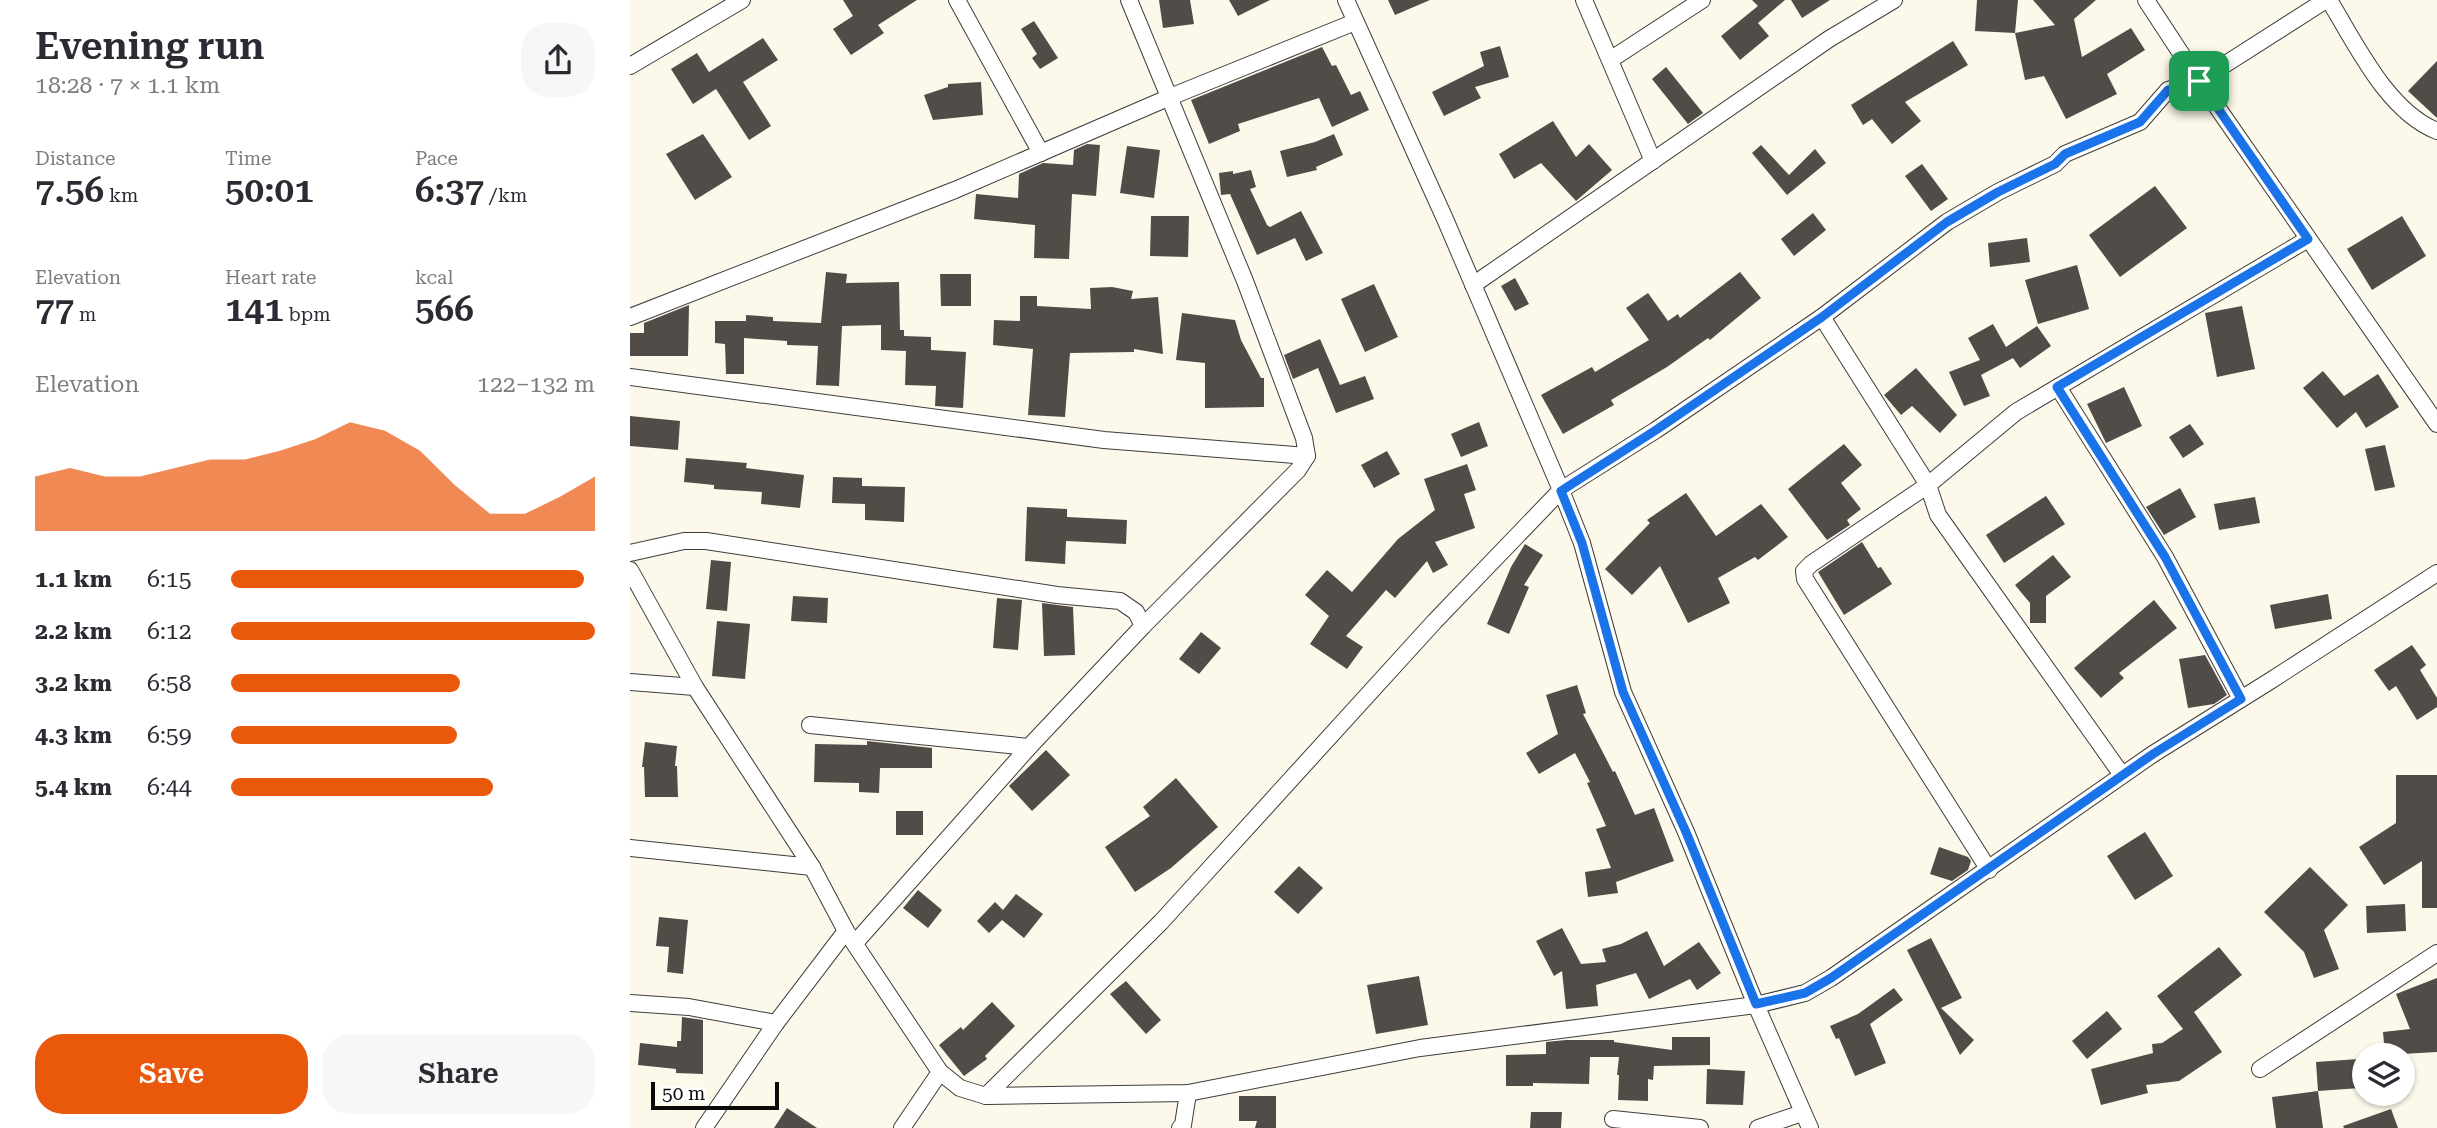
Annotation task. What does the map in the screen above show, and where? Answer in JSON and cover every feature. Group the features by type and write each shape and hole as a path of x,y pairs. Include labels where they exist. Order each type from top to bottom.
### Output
{"street":[{"path":"630,66 743,0"},
{"path":"957,0 1041,153"},
{"path":"704,1128 776,1023 851,937 1143,626 1298,470 1307,456 1304,438 1250,294 1129,0"},
{"path":"1346,0 1561,491 1582,543 1623,692 1686,832 1806,1121 1758,1128"},
{"path":"1584,0 1653,161"},
{"path":"1610,60 1702,0"},
{"path":"1473,285 1829,39 1895,0"},
{"path":"2146,0 2199,81 2437,424"},
{"path":"986,1096 1161,922 1435,621 1561,491 1822,317 1947,222 1998,192 2055,164 2065,154 2140,122 2168,90 2199,81 2327,0 2384,88 2420,124 2437,131"},
{"path":"630,317 955,190 1170,97 1355,22"},
{"path":"1989,870 1803,575 1804,571 1928,485 2016,411 2308,239"},
{"path":"1822,317 1928,485 1938,516 2122,775"},
{"path":"630,377 1104,440 1307,456"},
{"path":"2057,387 2165,557 2241,699"},
{"path":"630,552 684,541 706,541 1057,595 1121,601 1136,612 1143,626"},
{"path":"630,570 695,687 812,867 851,937 940,1072 960,1088 986,1096 1188,1093 1420,1048 1756,1004 1805,993 1989,870 2122,775 2437,573"},
{"path":"630,682 695,687"},
{"path":"810,725 1029,747"},
{"path":"630,848 812,867"},
{"path":"2260,1069 2437,953"},
{"path":"630,1003 689,1007 776,1023"},
{"path":"902,1128 940,1072"},
{"path":"1180,1128 1183,1125 1188,1093"},
{"path":"1613,1119 1700,1128"}],"building":[{"path":"843,0 917,0 878,25 884,33 851,55 833,29 853,16"},
{"path":"1159,0 1190,0 1194,24 1163,28"},
{"path":"1229,0 1270,0 1238,16"},
{"path":"1388,0 1430,0 1395,15"},
{"path":"1752,0 1785,0 1758,23 1769,36 1740,60 1721,36 1758,6"},
{"path":"1791,0 1830,0 1802,18"},
{"path":"1977,0 2018,0 2015,33 1975,31"},
{"path":"2033,0 2096,0 2074,19 2082,57 2131,28 2145,50 2107,74 2117,94 2066,119 2044,76 2025,80 2015,33 2055,25"},
{"path":"1034,21 1058,58 1040,69 1032,58 1037,54 1021,29"},
{"path":"763,38 778,60 743,82 771,126 749,140 716,89 693,104 671,69 697,53 709,72"},
{"path":"1953,41 1968,65 1905,102 1921,121 1892,144 1872,119 1863,125 1851,105"},
{"path":"1500,46 1509,77 1475,87 1481,98 1444,116 1432,92 1484,66 1480,52"},
{"path":"1322,47 1332,66 1336,65 1351,95 1360,91 1369,110 1332,127 1319,98 1238,124 1240,131 1209,144 1191,100"},
{"path":"2437,61 2437,118 2408,91"},
{"path":"1666,67 1703,113 1688,124 1652,79"},
{"path":"981,82 983,115 933,120 924,95 948,87 948,84"},
{"path":"1553,121 1576,157 1589,144 1612,170 1576,201 1541,163 1514,179 1499,154"},
{"path":"703,134 732,177 695,200 666,154"},
{"path":"1334,134 1343,155 1316,167 1317,170 1287,177 1280,151"},
{"path":"1087,144 1100,145 1096,196 1072,194 1069,259 1034,258 1035,225 974,219 976,194 1018,198 1019,174 1043,163 1073,165 1074,150"},
{"path":"1761,145 1789,175 1815,149 1826,163 1787,195 1752,153"},
{"path":"1127,146 1160,150 1154,198 1120,193"},
{"path":"1922,164 1948,199 1931,211 1905,176"},
{"path":"1251,170 1256,187 1250,189 1267,225 1270,227 1301,211 1323,253 1306,261 1295,238 1257,255 1230,194 1221,195 1219,173 1233,171 1233,174"},
{"path":"2155,186 2187,228 2120,277 2089,235"},
{"path":"1813,213 1826,230 1794,256 1781,239"},
{"path":"1151,216 1189,216 1188,257 1150,256"},
{"path":"2402,216 2426,256 2372,290 2347,249"},
{"path":"2027,238 2030,262 1990,267 1988,243"},
{"path":"2077,265 2089,309 2038,324 2025,280"},
{"path":"826,272 847,274 846,283 899,282 900,330 904,330 904,336 931,337 931,350 966,352 963,408 935,406 936,386 905,385 906,351 881,350 881,325 842,326 839,386 816,385 818,346 787,345 787,341 744,338 744,374 726,374 725,344 715,343 715,321 746,321 746,315 773,317 773,321 821,323"},
{"path":"1740,272 1761,298 1710,340 1708,338 1667,367 1611,400 1614,405 1563,434 1541,395 1592,367 1595,372 1649,340 1626,308 1648,293 1668,321 1678,314 1680,318"},
{"path":"940,274 971,274 971,306 941,306"},
{"path":"1515,278 1529,304 1515,311 1501,286"},
{"path":"1374,284 1398,337 1365,352 1341,299"},
{"path":"1112,287 1133,291 1131,299 1158,297 1163,354 1134,349 1134,352 1070,353 1065,417 1028,415 1033,349 993,345 994,320 1020,321 1020,296 1037,296 1037,306 1091,309 1090,288"},
{"path":"689,305 688,356 630,356 630,333 644,333 644,323"},
{"path":"2242,306 2255,369 2217,377 2205,313"},
{"path":"1182,313 1235,320 1241,340 1261,378 1264,378 1264,407 1205,408 1205,363 1176,360"},
{"path":"1993,324 2006,347 2037,326 2051,346 2020,368 2013,358 1981,375 1990,396 1964,406 1949,372 1980,360 1968,338"},
{"path":"1320,339 1340,385 1365,376 1374,399 1336,413 1318,368 1293,379 1284,355"},
{"path":"1916,368 1957,415 1940,433 1912,406 1901,415 1884,395"},
{"path":"2323,371 2344,396 2378,374 2399,407 2366,428 2356,412 2337,428 2303,388"},
{"path":"2124,387 2142,426 2106,443 2087,404"},
{"path":"630,416 680,421 678,450 630,446"},
{"path":"1479,422 1488,446 1461,457 1451,434"},
{"path":"2190,424 2204,444 2183,458 2169,437"},
{"path":"1844,444 1862,465 1841,483 1861,509 1847,520 1850,525 1827,540 1788,489"},
{"path":"2385,445 2395,487 2375,491 2365,449"},
{"path":"1387,451 1400,474 1374,488 1361,465"},
{"path":"686,458 747,463 746,468 804,475 800,508 761,504 762,492 714,489 714,485 684,482"},
{"path":"1467,464 1476,490 1464,494 1475,528 1435,542 1448,565 1433,573 1427,561 1395,598 1386,590 1346,636 1363,647 1347,669 1310,644 1329,616 1305,595 1327,570 1352,592 1398,539 1435,510 1424,479"},
{"path":"833,477 862,478 862,486 905,487 904,522 865,520 865,504 832,503"},
{"path":"2180,488 2196,517 2164,535 2146,507"},
{"path":"1686,493 1716,536 1761,504 1788,537 1758,560 1755,557 1718,578 1730,603 1688,623 1660,566 1632,595 1605,569 1650,523 1647,520"},
{"path":"2046,496 2065,524 2004,563 1986,535"},
{"path":"2255,497 2260,523 2219,530 2214,504"},
{"path":"1027,507 1067,509 1067,517 1127,520 1126,544 1066,541 1065,564 1025,561"},
{"path":"1862,542 1892,584 1844,615 1818,572"},
{"path":"1525,544 1543,555 1524,585 1529,587 1509,634 1487,624 1511,567"},
{"path":"2053,555 2071,577 2046,596 2046,623 2030,623 2030,603 2015,585"},
{"path":"711,560 731,562 727,611 706,609"},
{"path":"2328,594 2332,619 2275,629 2270,605"},
{"path":"793,596 828,598 827,623 791,621"},
{"path":"997,598 1022,600 1018,650 993,648"},
{"path":"2154,600 2177,628 2119,673 2124,678 2101,698 2074,668"},
{"path":"1042,603 1073,607 1075,655 1044,656"},
{"path":"717,621 750,624 745,679 712,676"},
{"path":"1201,632 1221,648 1199,674 1179,659"},
{"path":"2412,645 2426,665 2420,670 2437,698 2437,707 2417,720 2396,686 2389,691 2374,670"},
{"path":"2205,655 2227,695 2214,704 2188,708 2179,659"},
{"path":"1577,685 1586,713 1583,714 1613,772 1615,771 1635,815 1654,808 1674,861 1616,882 1618,893 1588,897 1585,872 1611,868 1596,829 1606,826 1587,783 1590,782 1575,753 1539,774 1526,753 1558,734 1546,695"},
{"path":"867,741 932,748 932,768 880,768 879,793 859,792 859,783 814,782 815,744 867,745"},
{"path":"645,742 677,746 675,766 678,797 645,797 642,767"},
{"path":"1046,750 1070,775 1032,811 1009,786"},
{"path":"2396,775 2437,775 2437,908 2422,908 2422,861 2384,885 2359,847 2396,823"},
{"path":"1176,778 1218,827 1171,868 1135,892 1105,847 1150,816 1143,807"},
{"path":"896,811 923,811 923,835 896,835"},
{"path":"2145,832 2173,876 2135,900 2107,856"},
{"path":"1939,847 1968,857 1971,861 1968,870 1952,881 1930,874"},
{"path":"1299,866 1323,888 1298,914 1274,892"},
{"path":"2310,867 2348,905 2324,930 2339,969 2314,978 2304,952 2264,912"},
{"path":"918,890 942,910 928,928 903,908"},
{"path":"1016,894 1043,914 1024,938 1002,920 989,933 977,921 995,902 1003,910"},
{"path":"2405,904 2406,931 2367,933 2366,906"},
{"path":"659,917 688,920 683,974 667,972 669,947 656,946"},
{"path":"1562,928 1581,964 1606,962 1602,949 1621,944 1647,931 1664,966 1699,942 1721,973 1697,990 1690,979 1649,999 1636,973 1596,985 1598,1006 1566,1009 1562,971 1554,976 1536,941"},
{"path":"1931,938 1962,998 1941,1008 1974,1040 1960,1055 1907,950"},
{"path":"2219,947 2242,975 2194,1012 2222,1052 2179,1081 2146,1085 2148,1093 2101,1105 2091,1069 2153,1053 2152,1044 2162,1043 2183,1029 2157,996"},
{"path":"1419,976 1428,1025 1376,1034 1367,985"},
{"path":"2437,978 2437,1052 2415,1053 2415,1043 2384,1043 2383,1032 2410,1029 2396,994"},
{"path":"1126,981 1161,1020 1146,1034 1110,994"},
{"path":"1894,988 1903,1000 1870,1024 1886,1063 1855,1076 1839,1038 1836,1039 1830,1026 1858,1014"},
{"path":"992,1002 1015,1026 985,1056 987,1059 964,1076 939,1045 961,1027 963,1030"},
{"path":"2107,1011 2122,1029 2087,1059 2072,1041"},
{"path":"682,1017 703,1020 703,1074 676,1073 676,1069 638,1065 640,1043 677,1047 677,1041 681,1041"},
{"path":"1672,1037 1710,1037 1710,1065 1654,1066 1653,1080 1648,1079 1648,1101 1618,1100 1619,1057 1590,1057 1589,1084 1533,1083 1533,1086 1506,1086 1506,1055 1546,1054 1546,1042 1614,1040 1672,1050"},
{"path":"2352,1059 2352,1089 2318,1091 2316,1062"},
{"path":"1707,1069 1745,1071 1743,1105 1706,1104"},
{"path":"2318,1091 2323,1128 2276,1128 2272,1097"},
{"path":"1239,1096 1276,1096 1276,1128 1255,1128 1257,1121 1239,1121"},
{"path":"787,1108 817,1128 774,1128"},
{"path":"2391,1109 2398,1128 2343,1126"},
{"path":"1531,1112 1562,1112 1561,1128 1530,1128"}],"route":[{"path":"2199,81 2308,239 2057,387 2165,557 2241,699 2153,754 1831,978 1805,993 1756,1004 1686,832 1623,692 1582,543 1561,491 1822,317 1947,222 1998,192 2055,164 2065,154 2140,122 2168,90 2199,81"}]}
